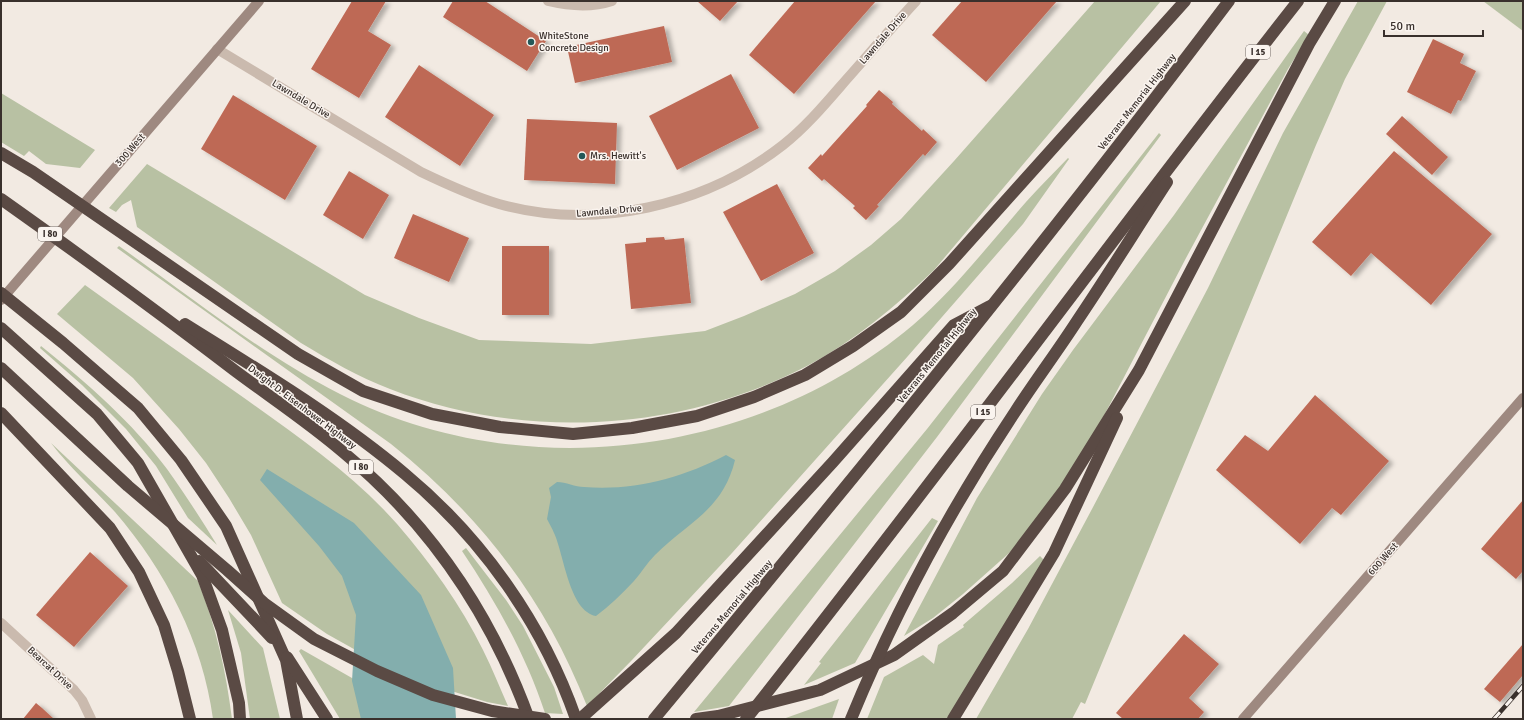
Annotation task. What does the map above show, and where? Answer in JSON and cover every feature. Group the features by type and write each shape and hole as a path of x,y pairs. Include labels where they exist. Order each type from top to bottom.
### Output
{"highway":[{"path":"1,153 33,172 298,354 363,391 432,414 500,427 572,434 632,428 697,416 754,397 805,375 853,346 902,312 949,264 1185,1"},
{"name":"Veterans Memorial Highway","path":"656,717 793,554 996,302 1156,98 1229,1"},
{"name":"I 15","path":"746,719 895,529 1218,103 1298,1"},
{"path":"953,719 1054,553 1139,370 1309,44 1335,1"},
{"path":"851,719 885,642 917,579 976,475 1015,412 1077,322 1218,103"},
{"name":"Dwight D. Eisenhower Highway","path":"1,199 118,282 341,450 376,481 406,512 454,571 480,612 512,675 529,719"},
{"path":"118,282 295,394 386,458 441,506 483,553 524,611 554,668 576,719"},
{"path":"1,293 63,342 138,408 181,460 226,526 286,660 297,719"},
{"path":"580,719 676,633 833,462 954,326 996,302"},
{"path":"1,328 97,414 138,463 202,575 222,630 239,703 240,719"},
{"path":"1,368 128,486 228,570 264,603 314,639 378,671 433,695 492,711 545,719"},
{"path":"696,719 741,711 820,690 894,655 953,613 1003,571 1065,489 1139,370"},
{"path":"1,413 110,528 139,572 164,624 190,719"},
{"path":"128,486 273,639 302,678 327,719"}],"street":[{"name":"300 West","path":"1,300 259,1"},
{"path":"548,1 568,6 589,5 612,1"},
{"name":"Lawndale Drive","path":"217,49 421,172 454,188 501,204 536,211 571,214 606,213 650,207 693,195 718,185 752,166 782,146 813,118 916,1"},
{"name":"600 West","path":"1243,719 1523,398"},
{"name":"Bearcat Drive","path":"1,623 74,690 82,700 91,719"}],"green space":[{"path":"1095,1 1161,1 934,270 874,322 841,346 807,366 758,388 707,405 654,416 601,422 547,422 494,417 441,406 390,389 367,379 322,356 301,343 137,227 131,200 122,205 116,212 109,208 147,164 365,295 419,318 479,340 591,344 705,331 795,294 835,271 871,245 901,219"},
{"path":"1358,1 1387,1 1345,79 1316,145 1085,704 1081,702 1072,719 976,719 1028,629 1208,288 1283,133"},
{"path":"1483,1 1523,1 1523,31"},
{"path":"1304,31 1309,35 1288,69 1186,258 1083,456 1029,531 1008,554 963,594 933,618 904,636 977,498 1042,394 1174,215"},
{"path":"1,93 95,150 80,168 46,164 29,151 24,156 1,142"},
{"path":"1159,133 1161,135 937,437 729,706 694,712 927,429"},
{"path":"1068,158 1069,159 1023,224 908,356 732,553 587,706 570,667 551,630 530,595 507,562 481,530 453,500 423,471 391,444 117,248 119,246 227,324 311,378 340,394 410,423 484,441 560,448 636,444 711,429 783,405 851,370 913,325 929,311 958,281 1031,196"},
{"path":"85,285 306,443 363,489 397,524 421,553 455,600 483,650 508,706 487,702 432,685 377,662 327,634 282,603 251,535 206,463 179,429 133,378 57,314"},
{"path":"41,346 92,389 139,435 174,478 217,545 188,518 156,466 126,429 82,385 40,348"},
{"path":"51,443 198,581 220,649 232,719 213,719 208,690 191,635 179,608 150,558 115,512 74,470"},
{"path":"932,518 938,521 855,663 804,685 821,663 819,662"},
{"path":"466,548 506,600 523,626 554,687 563,714 545,713 529,670 509,629 487,590 462,551"},
{"path":"1040,556 1045,561 954,719 867,719 884,677 923,655 934,664 938,645 964,627 963,625 1012,583"},
{"path":"228,610 263,648 280,719 250,719 241,653"},
{"path":"301,649 359,682 454,719 340,719 299,651"},
{"path":"839,699 832,719 783,719"}],"water":[{"path":"726,455 735,460 722,491 713,503 703,514 667,543 649,561 634,581 606,608 596,616 587,612 579,604 573,593 558,542 547,519 551,497 549,488 557,482 581,487 603,488 639,485 675,476"},
{"path":"267,469 354,523 421,595 453,668 456,719 361,719 352,681 356,615 342,576 319,546 260,480"}],"building":[{"path":"352,1 386,1 368,31 391,45 359,98 311,69"},
{"path":"453,1 485,1 546,41 527,71 443,17"},
{"path":"697,1 738,1 720,21"},
{"path":"795,1 876,1 794,94 749,55"},
{"path":"962,1 1057,1 986,82 932,35"},
{"path":"664,26 672,62 575,83 567,47"},
{"path":"1433,39 1464,54 1460,63 1476,71 1461,101 1458,100 1451,114 1407,92"},
{"path":"419,65 494,115 460,166 385,117"},
{"path":"731,74 759,128 677,170 649,116"},
{"path":"879,90 922,131 923,129 937,142 925,156 923,154 877,205 879,206 866,220 853,208 855,206 824,179 822,181 808,168 821,154 822,156 867,106 866,105"},
{"path":"233,95 317,146 285,200 201,149"},
{"path":"1402,116 1448,157 1432,175 1386,134"},
{"path":"527,119 617,123 615,184 524,180"},
{"path":"1394,151 1492,234 1431,305 1371,253 1351,276 1312,242"},
{"path":"349,171 389,195 363,239 323,215"},
{"path":"777,184 814,253 761,281 723,212"},
{"path":"413,214 469,238 449,282 394,258"},
{"path":"664,237 665,240 684,238 691,303 631,309 625,244 646,242 646,238"},
{"path":"502,246 549,246 549,315 502,315"},
{"path":"1315,395 1389,461 1341,515 1332,508 1300,544 1216,470 1245,435 1268,451"},
{"path":"1523,500 1523,571 1516,579 1481,549"},
{"path":"90,552 128,586 74,647 36,615"},
{"path":"1184,634 1219,664 1189,698 1204,712 1198,719 1123,719 1116,713"},
{"path":"1523,644 1523,675 1500,702 1484,689"},
{"path":"36,703 42,708 54,719 23,719"}],"railway":[{"path":"1494,719 1523,686"}],"place":[{"name":"WhiteStone Concrete Design","path":"531,42"},
{"name":"Mrs. Hewitt's","path":"582,156"}]}
